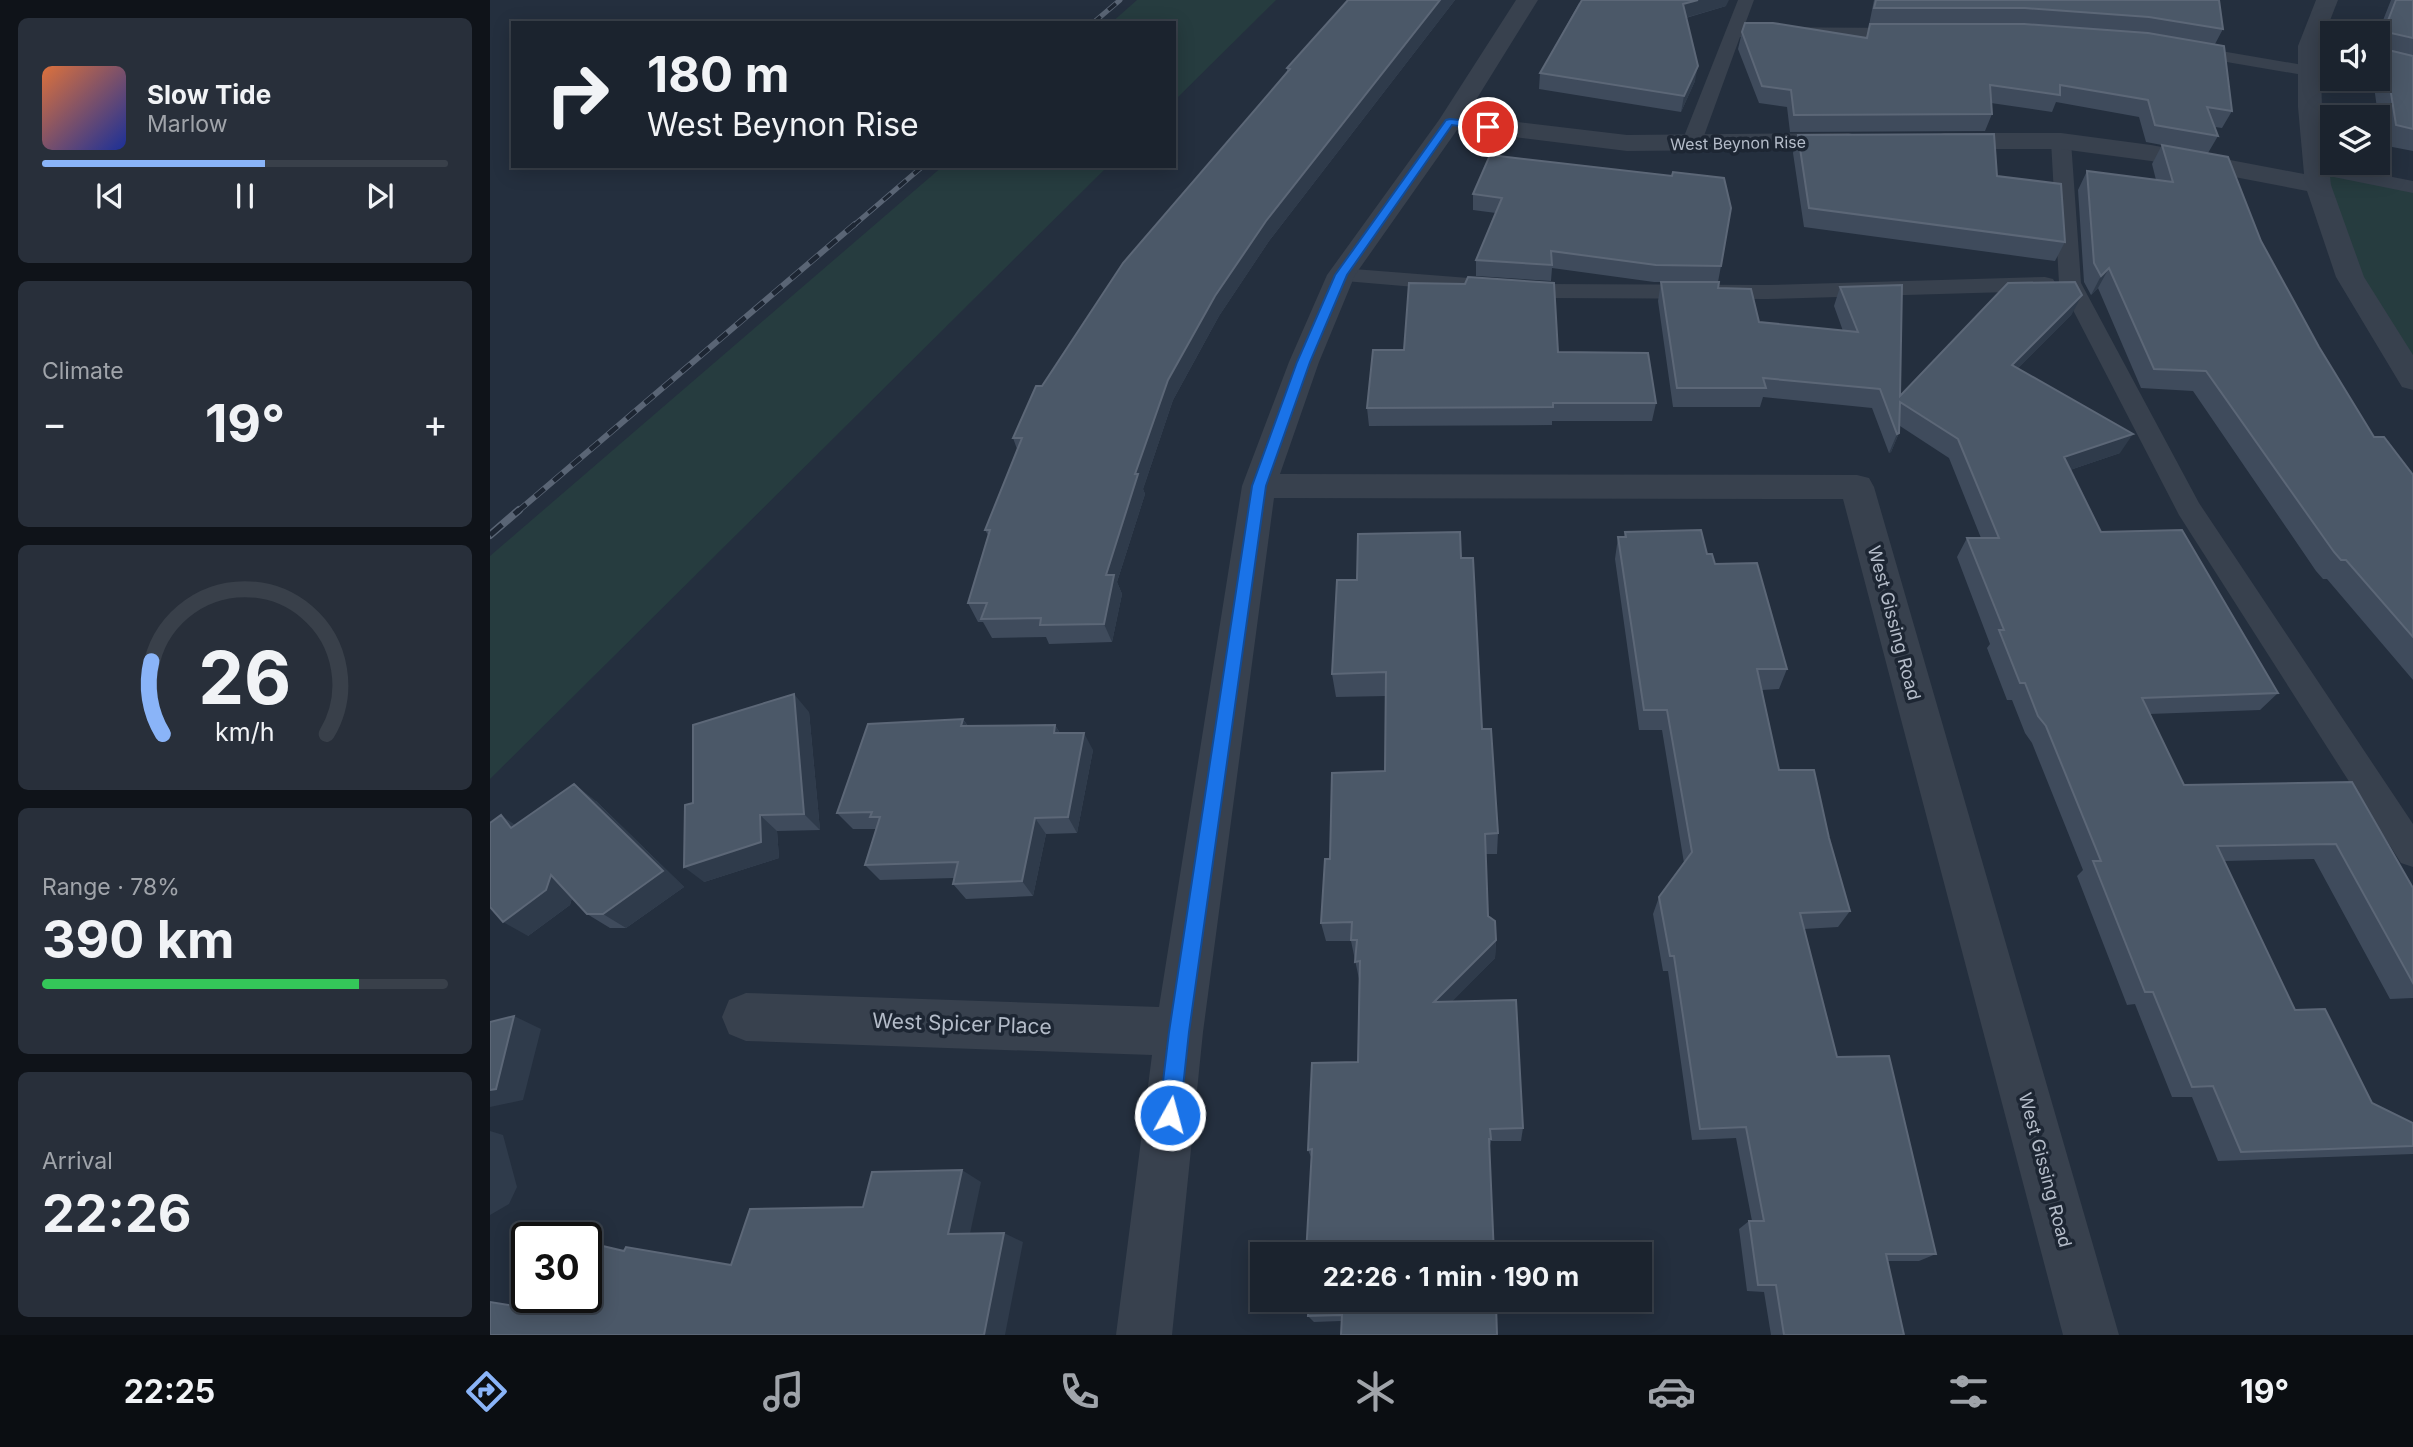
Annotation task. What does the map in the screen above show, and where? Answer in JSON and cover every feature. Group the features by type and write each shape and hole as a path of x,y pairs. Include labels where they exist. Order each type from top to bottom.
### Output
{"street":[{"path":"1144,1335 1179,1032 1259,486 1304,362 1341,275 1450,122 1527,0"},
{"path":"2327,0 2317,56 2317,176 2350,277 2413,380"},
{"name":"West Beynon Rise","path":"1450,122 1627,143 1691,145 1870,141"},
{"path":"1924,141 2061,141 2317,176"},
{"name":"West Gissing Road","path":"1259,486 1857,487 2091,1335"},
{"name":"West Spicer Place","path":"746,1017 1179,1032"}],"lane":[{"path":"1691,145 1746,0"},
{"path":"1732,32 1923,33"},
{"path":"2166,47 2317,56"},
{"path":"2061,141 2070,283 2188,508 2413,852"},
{"path":"2317,176 2413,187"},
{"path":"1341,275 1544,291 1767,292 2070,283"}],"green space":[{"path":"1137,0 1276,0 1176,99 1176,21 1113,21"},
{"path":"941,168 1106,168 490,779 490,556"},
{"path":"2316,168 2320,169 2320,175 2352,175 2413,187 2413,380 2350,277"}],"building":[{"path":"1348,0 1440,0 1266,221 1215,296 1168,380 1135,474 1138,474 1106,575 1114,575 1104,624 1040,625 1041,618 981,619 987,603 968,603 990,530 985,530 1022,438 1013,438 1036,386 1042,386 1123,263 1290,69 1287,68"},
{"path":"1582,0 1698,0 1683,4 1698,66 1684,96 1540,73"},
{"path":"1876,0 2219,0 2223,29 2149,17 2025,8 1874,8"},
{"path":"2396,0 2413,0 2413,38 2390,34 2390,21 2388,21"},
{"path":"1745,23 1773,23 1867,38 1870,24 2024,24 2148,33 2224,46 2232,111 2207,107 2218,136 2155,125 2148,100 2060,85 2060,95 1990,85 1992,114 1794,115 1791,90 1762,86 1742,32"},
{"path":"2390,50 2413,56 2413,129 2396,125 2390,87"},
{"path":"1994,134 1997,176 2061,184 2065,242 1809,208 1798,135"},
{"path":"2162,145 2228,157 2261,241 2319,347 2374,437 2384,437 2413,475 2413,637 2346,560 2341,560 2334,552 2206,371 2154,369 2109,268 2101,276 2094,263 2087,171 2173,182"},
{"path":"1490,155 1672,176 1673,172 1724,178 1731,208 1721,266 1656,265 1551,251 1552,265 1476,260 1502,198 1473,194"},
{"path":"1468,277 1554,283 1558,352 1648,353 1656,403 1553,403 1553,407 1367,408 1373,350 1404,350 1409,283 1465,284"},
{"path":"1661,282 1719,282 1718,288 1751,289 1759,322 1858,332 1840,287 1902,285 1900,396 2008,283 2075,282 2082,295 2012,365 2133,434 2064,457 2101,532 2182,530 2278,693 2142,698 2184,785 2352,782 2413,888 2413,983 2336,844 2217,846 2295,1010 2325,1009 2372,1103 2413,1123 2413,1146 2241,1152 2213,1086 2192,1087 2153,992 2145,992 2093,861 2101,861 2046,726 2038,716 2025,683 2020,683 1999,630 2004,630 1967,538 1999,538 1958,439 1900,402 1897,434 1880,389 1763,378 1766,388 1677,388"},
{"path":"1701,530 1707,554 1712,554 1715,564 1757,563 1787,669 1757,669 1779,770 1814,770 1829,838 1850,911 1800,913 1837,1057 1889,1056 1936,1254 1886,1254 1904,1335 1784,1335 1776,1285 1758,1285 1749,1221 1764,1221 1746,1127 1700,1129 1674,956 1670,956 1659,897 1692,852 1667,710 1644,710 1618,537 1626,537 1625,532"},
{"path":"1460,532 1461,558 1473,558 1482,729 1491,729 1498,833 1485,834 1488,916 1495,921 1496,940 1434,1002 1516,1000 1523,1128 1490,1129 1493,1242 1307,1242 1312,1149 1308,1150 1312,1063 1358,1062 1360,961 1355,962 1357,940 1351,940 1352,922 1321,923 1325,859 1330,859 1332,773 1385,771 1386,672 1332,674 1337,580 1357,580 1358,534"},
{"path":"794,694 804,814 760,815 761,842 684,867 685,805 693,803 693,725"},
{"path":"963,719 961,726 1055,725 1054,733 1084,733 1068,817 1035,818 1022,881 953,884 958,862 865,865 880,817 870,817 872,812 837,813 868,724"},
{"path":"574,784 663,871 603,914 587,914 551,875 546,890 503,922 490,907 490,823 501,815 511,828"},
{"path":"514,1016 496,1089 490,1090 490,1022"},
{"path":"962,1170 948,1234 1004,1233 984,1335 490,1335 490,1302 511,1305 511,1313 602,1313 602,1246 624,1251 626,1247 731,1265 750,1209 863,1207 872,1172"},
{"path":"1308,1312 1496,1312 1497,1335 1341,1335 1342,1315 1308,1316"}],"railway":[{"path":"1095,21 1120,0"},
{"path":"853,226 921,168"},
{"path":"517,512 855,224"},
{"path":"490,535 519,510"}],"route":[{"path":"1170,1115 1179,1032 1259,486 1304,362 1341,275 1450,122 1488,127"}]}
